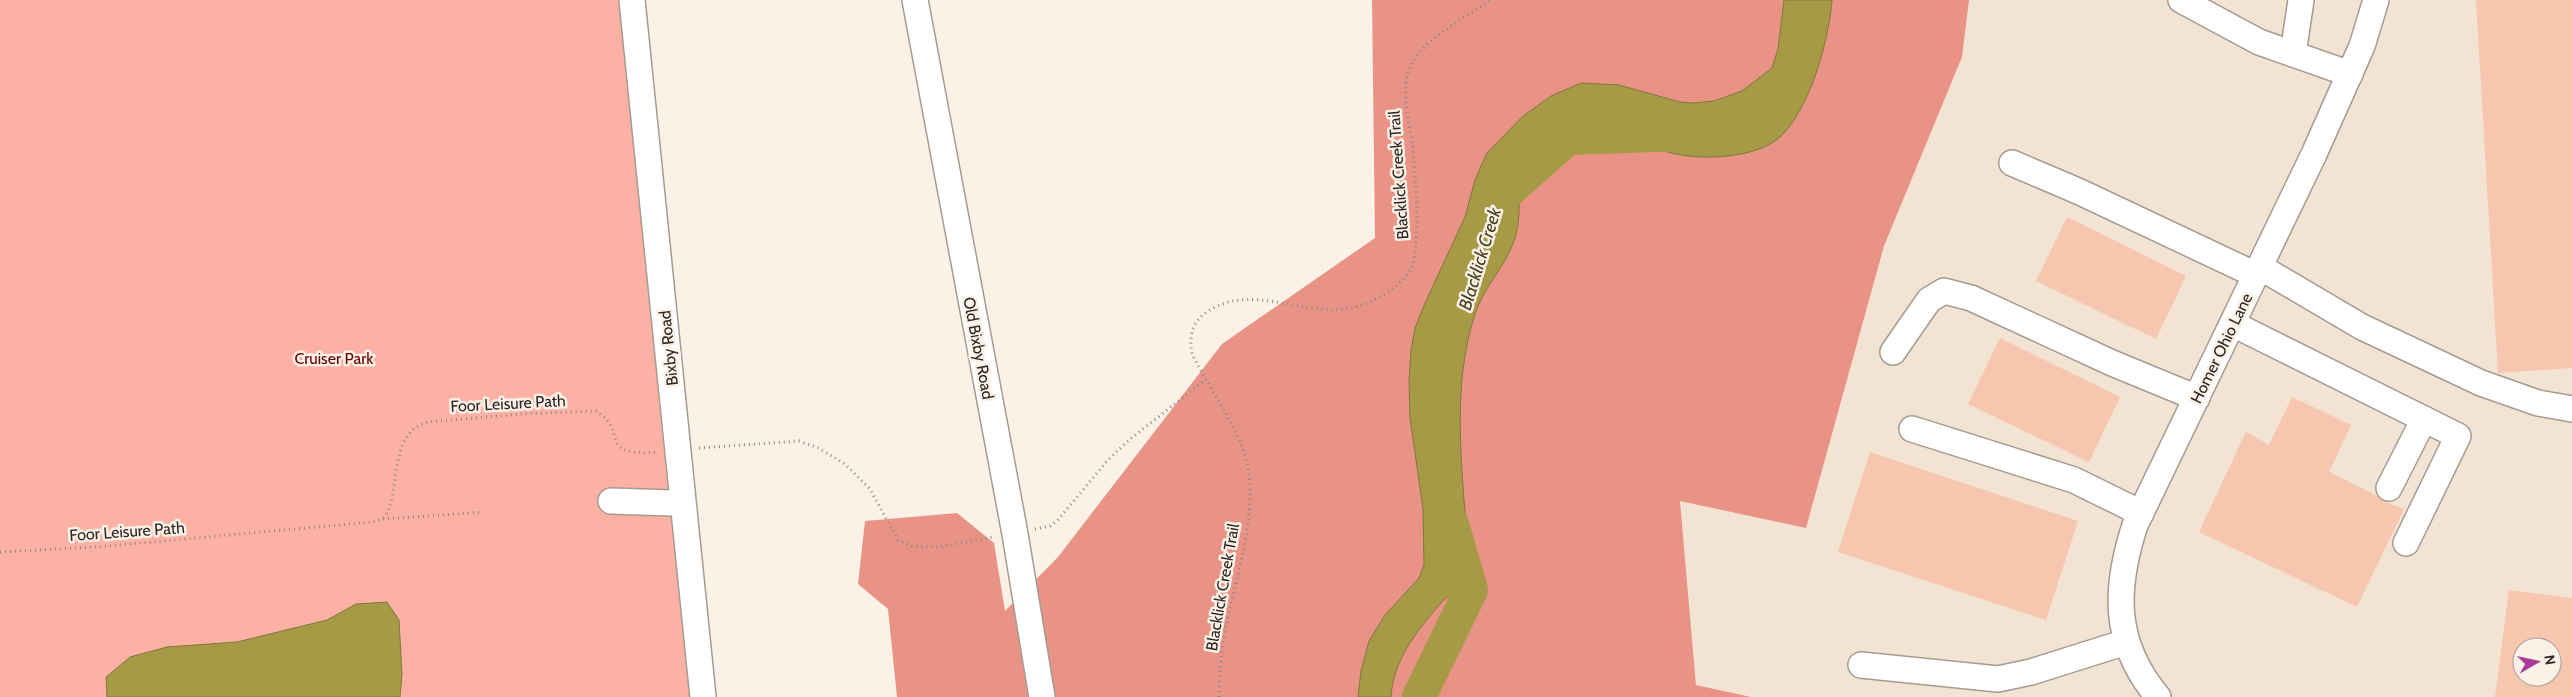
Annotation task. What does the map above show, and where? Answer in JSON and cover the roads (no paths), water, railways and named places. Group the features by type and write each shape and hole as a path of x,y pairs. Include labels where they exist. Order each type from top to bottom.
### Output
{"street":[{"name":"Bixby Road","path":"632,0 680,450 703,697"},
{"name":"Old Bixby Road","path":"914,0 1015,534 1042,697"},
{"path":"2181,0 2260,42 2350,74"},
{"path":"2293,54 2301,0"},
{"name":"Homer Ohio Lane","path":"2158,697 2145,680 2126,642 2120,612 2120,583 2126,554 2141,513 2233,324 2350,74 2362,46 2376,0"},
{"path":"2012,162 2258,271 2362,327 2481,383 2538,404 2572,409"},
{"path":"1893,352 1929,300 1944,291 1980,301 2112,363 2197,398"},
{"path":"2233,324 2458,436 2406,543"},
{"path":"2390,488 2424,419"},
{"path":"1912,429 2074,480 2141,513"},
{"path":"611,500 672,503"},
{"path":"1861,665 1998,679 2031,672 2126,642"}],"water":[{"path":"1784,0 1832,0 1827,34 1809,93 1790,126 1779,138 1768,145 1741,154 1694,157 1668,152 1632,133 1609,128 1596,128 1558,137 1547,142 1529,158 1521,180 1518,227 1515,238 1511,249 1478,306 1468,338 1462,380 1460,422 1467,543 1464,576 1457,587 1433,612 1408,646 1396,670 1391,697 1358,697 1361,671 1369,641 1385,615 1419,578 1424,565 1423,509 1410,418 1409,382 1411,351 1415,328 1465,217 1475,180 1487,153 1523,116 1551,96 1581,83 1619,85 1680,102 1695,103 1714,101 1742,91 1772,68 1778,49"},
{"path":"387,602 399,620 402,674 400,697 107,697 106,677 130,657 167,647 237,642 327,620 356,604"}],"waterway":[{"name":"Blacklick Creek","path":"1493,215 1498,200 1568,138 1683,134"},
{"name":"Blacklick Creek","path":"1419,697 1471,590 1452,524"}],"park label":[{"name":"Cruiser Park","path":"334,358"}]}
